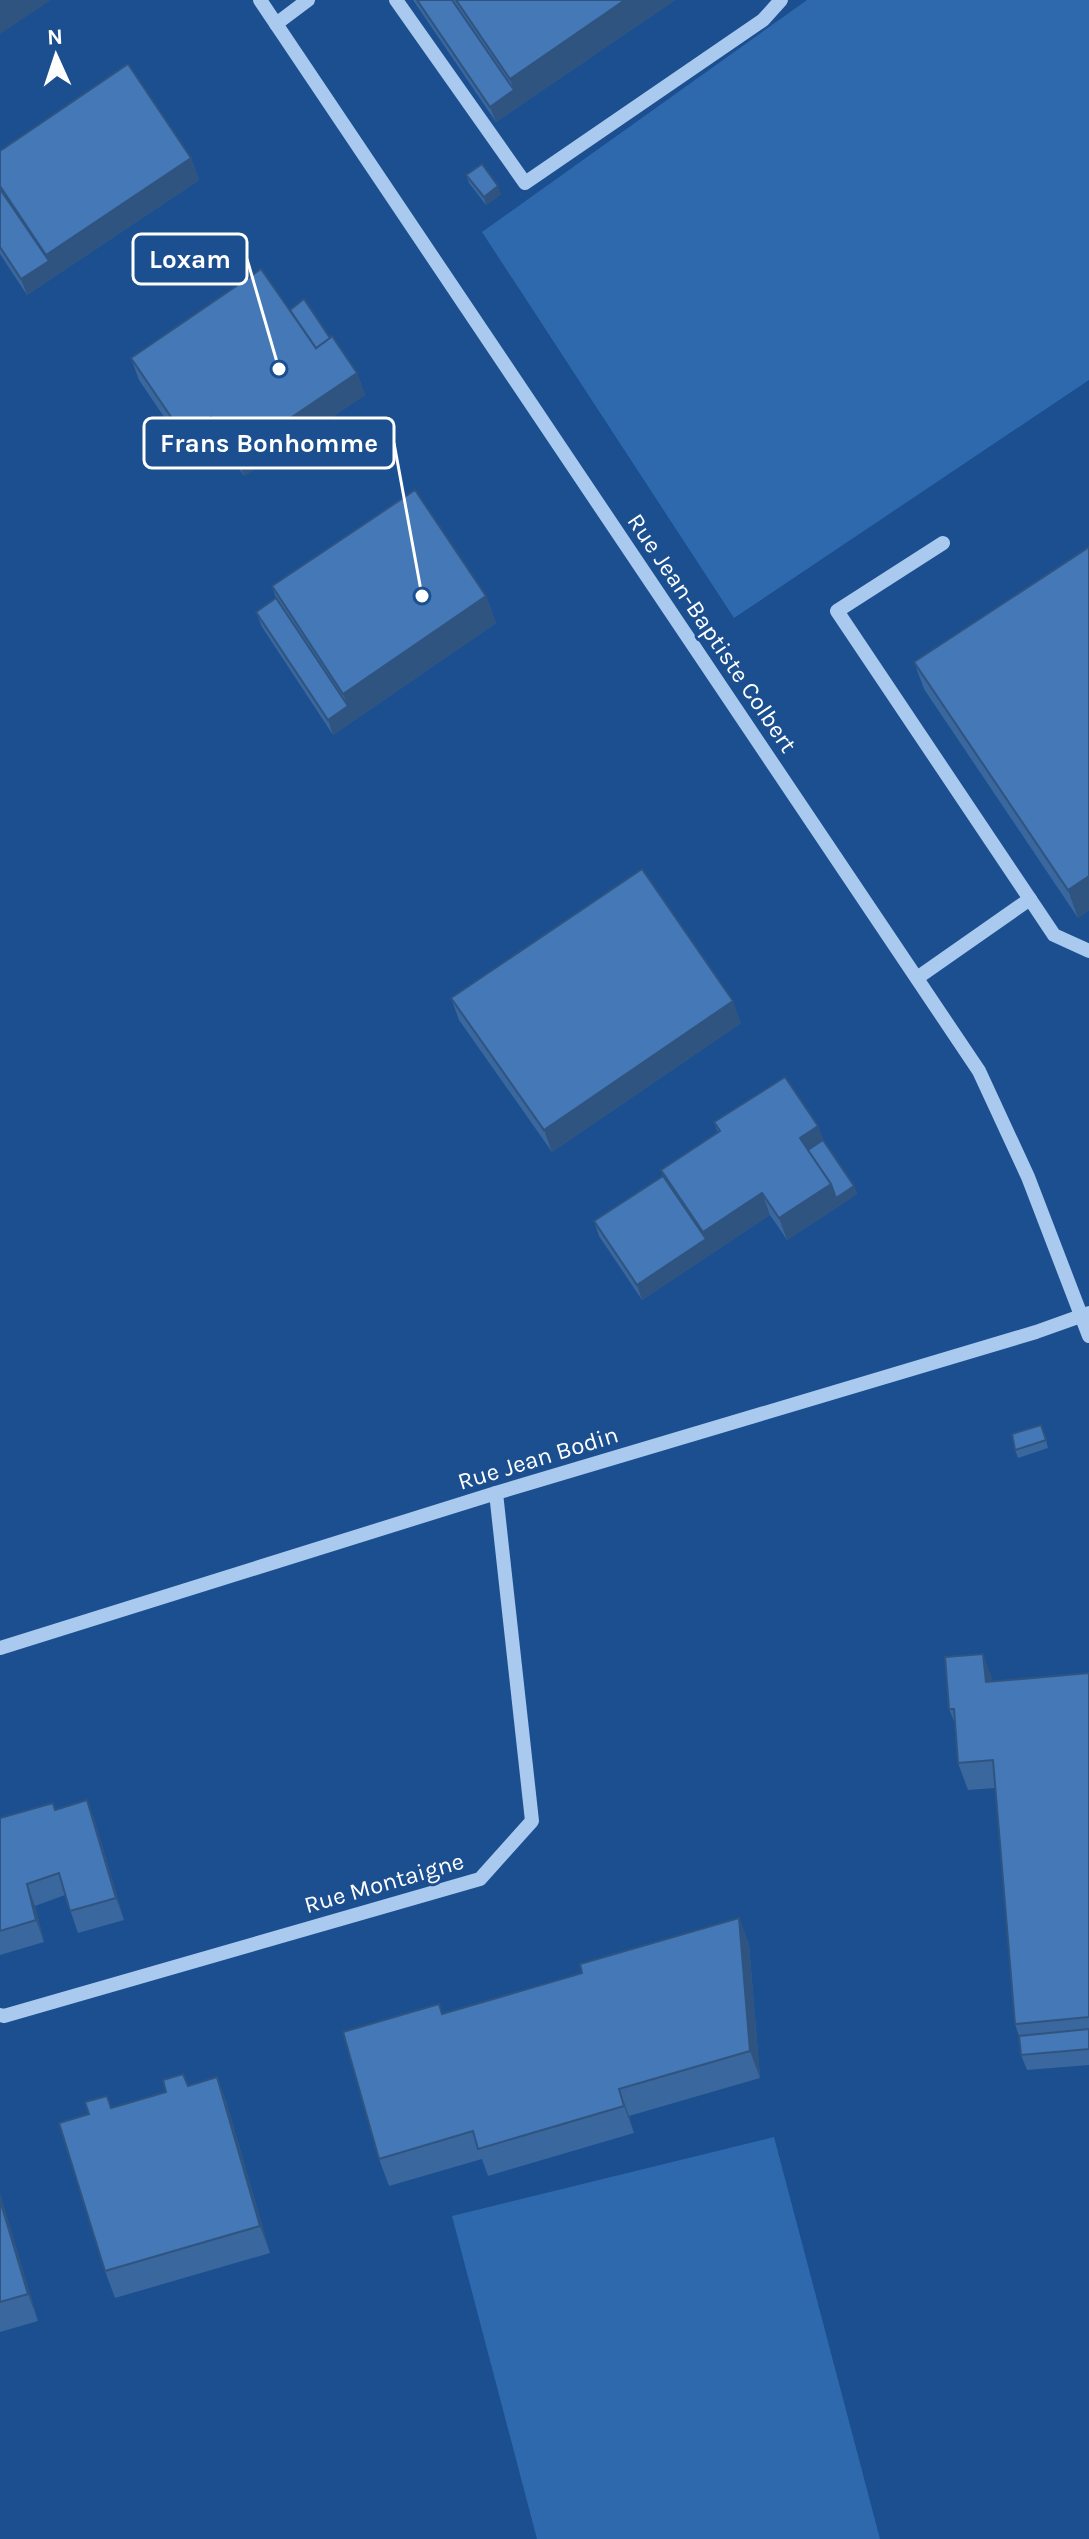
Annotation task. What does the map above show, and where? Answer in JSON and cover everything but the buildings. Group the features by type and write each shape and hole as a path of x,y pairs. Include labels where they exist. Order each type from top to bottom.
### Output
{"street":[{"name":"Rue Jean-Baptiste Colbert","path":"260,0 979,1071 1086,1314 1089,1336"},
{"path":"276,24 308,0"},
{"path":"396,0 525,183 763,20 781,0"},
{"path":"943,543 837,611 1054,935 1089,951"},
{"path":"917,978 1030,899"},
{"name":"Rue Jean Bodin","path":"0,1648 496,1493 1036,1332 1086,1314"},
{"name":"Rue Montaigne","path":"0,2015 480,1879 532,1821 496,1493"}],"shaded area":[{"path":"807,0 1089,0 1089,380 734,618 482,232"},
{"path":"774,2137 880,2539 537,2539 452,2216"}],"place":[{"name":"Loxam","path":"279,369"},
{"name":"Frans Bonhomme","path":"422,596"}]}
